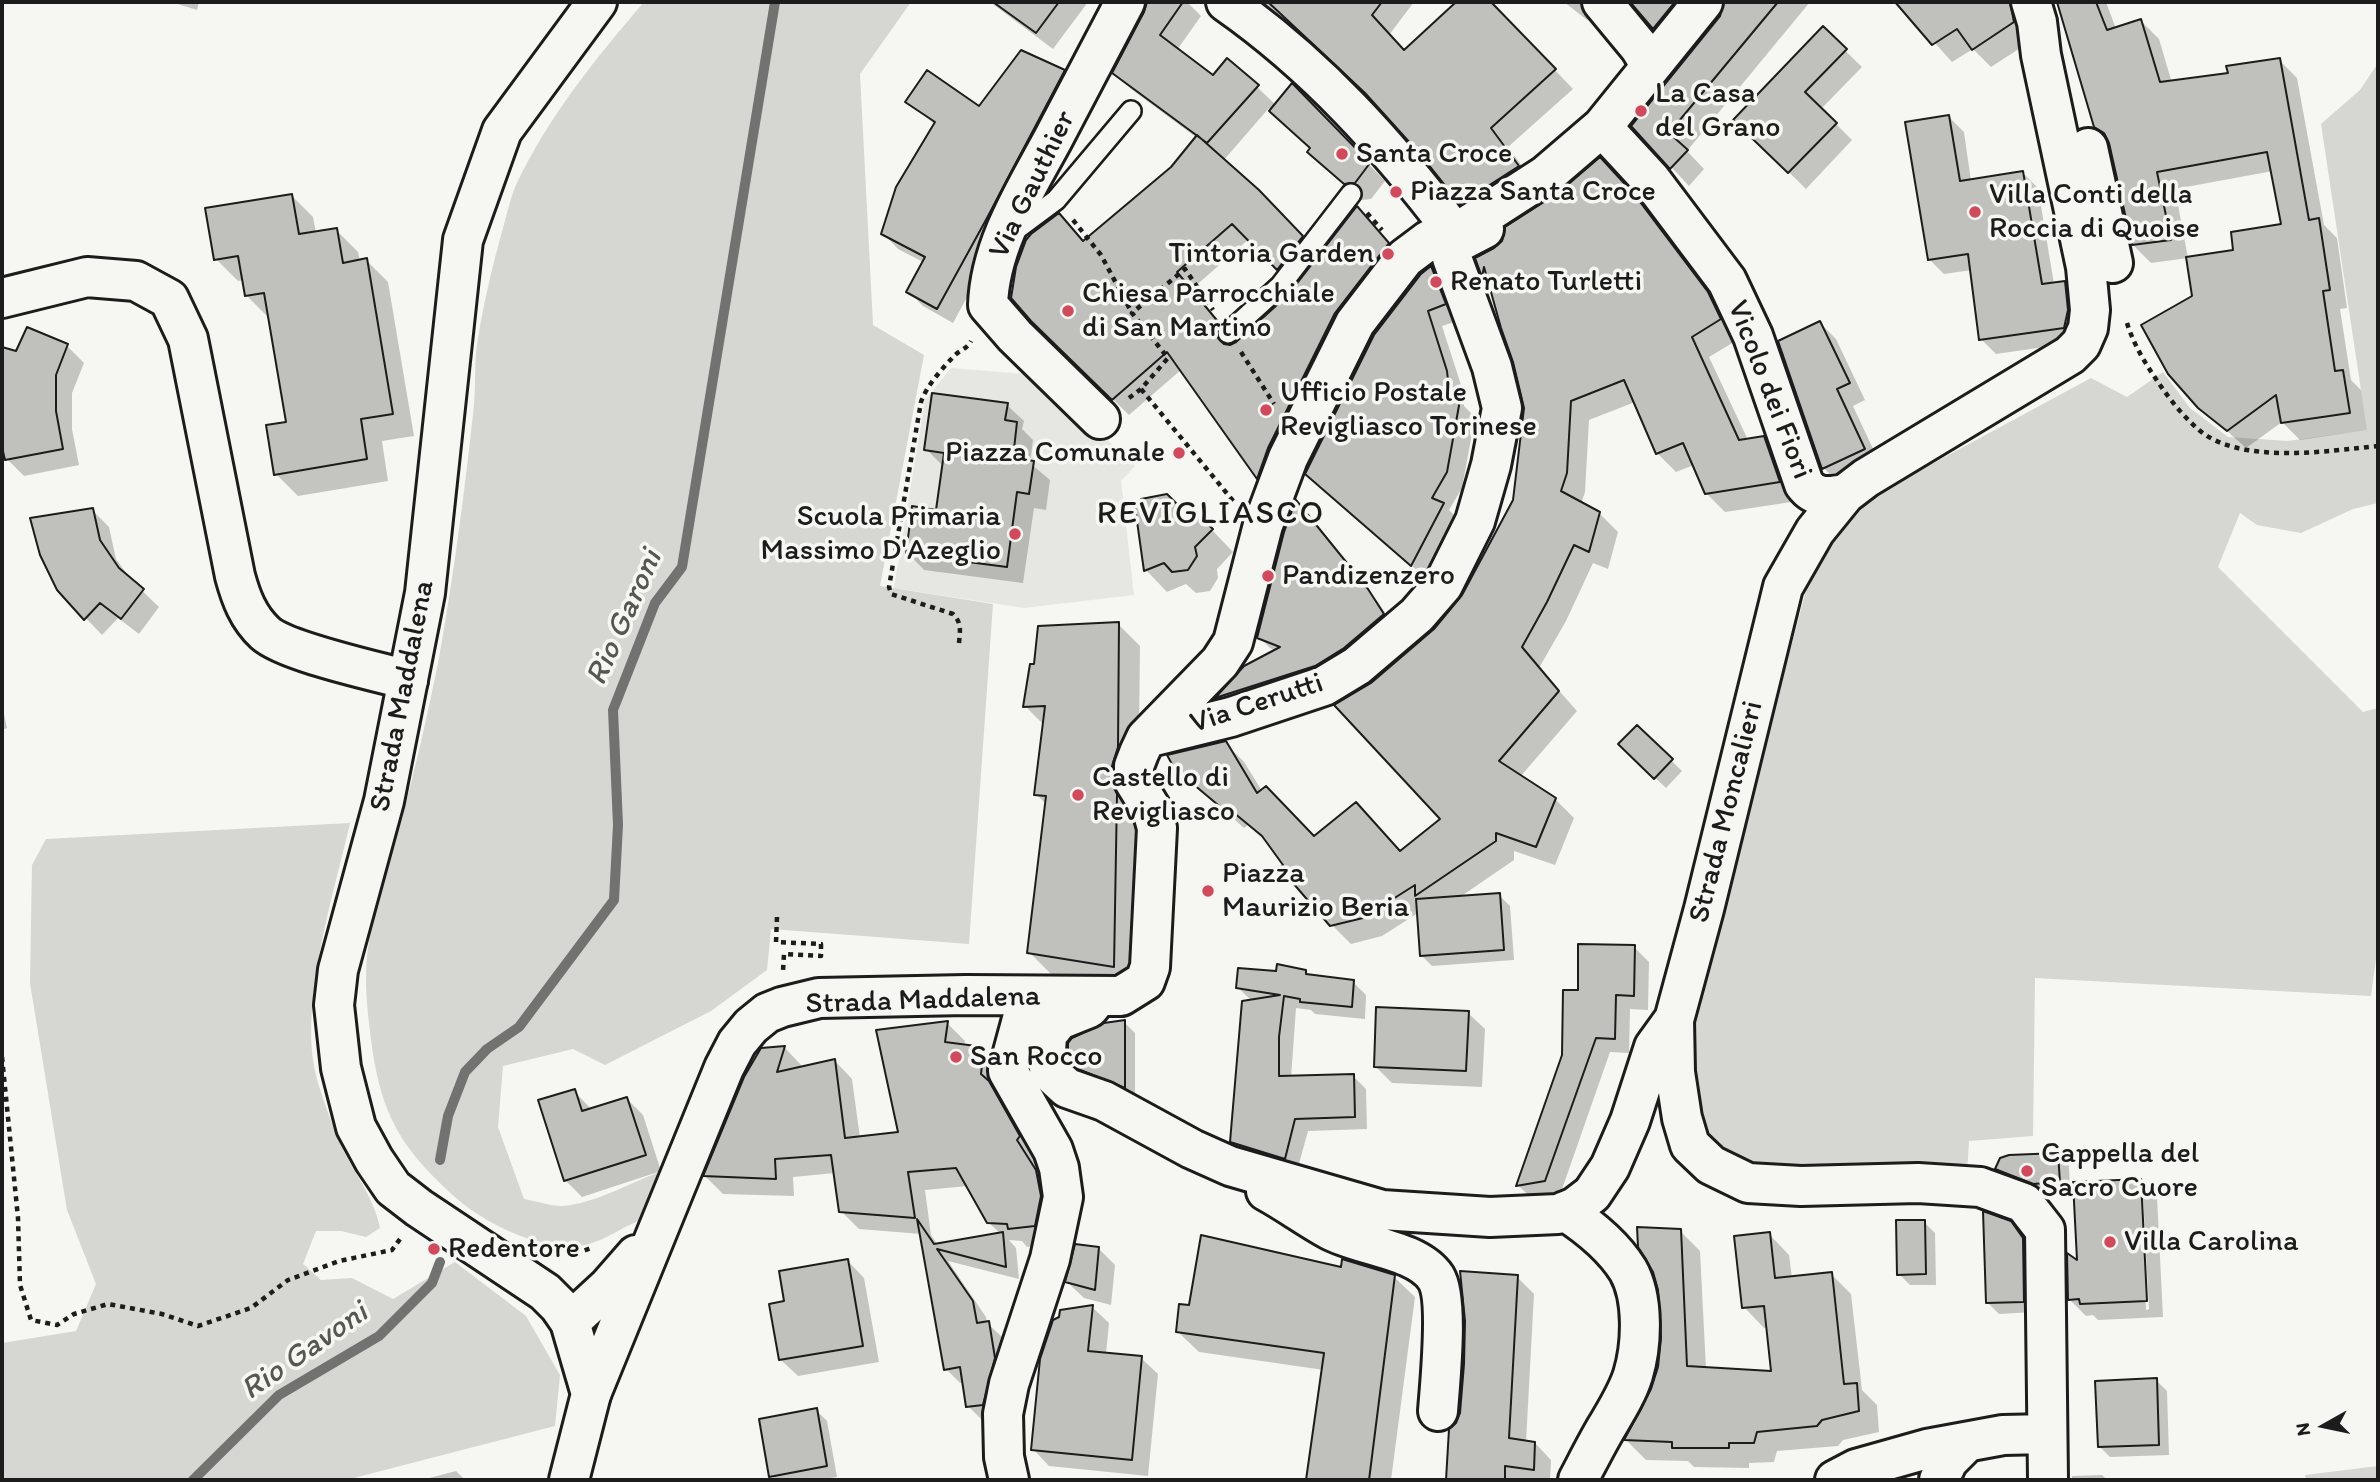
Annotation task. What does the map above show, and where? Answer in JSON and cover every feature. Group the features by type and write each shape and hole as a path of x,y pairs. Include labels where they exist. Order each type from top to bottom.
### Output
{"street":[{"name":"Strada Maddalena","path":"591,1394 570,1322 559,1306 545,1292 393,1188 374,1160 356,1127 345,1088 336,1039 334,1005 338,970 384,801 425,593 463,240 502,131 597,2"},
{"name":"Via Gauthier","path":"988,305 989,282 996,255 1014,212 1125,2"},
{"path":"1226,2 1311,69 1385,145 1454,232"},
{"path":"1602,2 1640,48 1651,66"},
{"path":"1674,1020 1654,1047 1630,1121 1610,1167 1592,1194 1575,1207 1558,1214 1490,1217 1382,1210 1230,1166 1192,1149 1104,1101 1067,1088 1049,1069 1046,1052 1048,1035 1059,1020 1089,1008 1105,997 1121,996 1145,981 1150,967 1157,828 1152,810 1135,781 1134,766 1142,746 1220,662 1233,642 1268,507 1288,458 1355,323 1405,258 1429,240 1467,226 1546,175 1602,127 1703,2"},
{"name":"Strada Moncalieri","path":"2031,2 2086,267 2090,310 2088,328 2081,344 2070,355 1866,478 1845,494 1815,531 1783,587 1674,1020 1675,1072 1682,1118 1690,1145 1711,1165 1748,1183 1801,1186 1918,1183 1980,1187 2024,1203 2034,1213 2045,1230 2048,1480"},
{"path":"2041,55 2064,72 2074,97 2090,155 2113,263"},
{"name":"Vicolo dei Fiori","path":"1602,127 1651,180 1727,281 1753,336 1804,484 1810,492 1818,495 1845,494"},
{"name":"Via Cerutti","path":"1142,746 1324,685 1357,666 1418,615 1443,585 1475,521 1502,408 1492,367 1468,306 1451,249 1508,215 1538,188 1546,175"},
{"path":"2,298 87,277 136,281 169,299 188,339 235,576 242,601 250,616 266,634 289,646 408,680"},
{"path":"988,305 1014,336 1100,419"},
{"path":"1238,530 1288,458"},
{"name":"Strada Maddalena","path":"569,1480 591,1394 658,1226 724,1068 737,1043 751,1026 767,1013 819,998 966,995 1105,997"},
{"path":"1009,1480 1004,1457 1003,1414 1009,1384 1050,1259 1063,1196 1053,1150 1007,1071 1028,997"},
{"path":"1230,1166 1331,1231 1414,1259 1436,1279 1442,1307 1443,1353 1438,1411"},
{"path":"1565,1211 1597,1235 1628,1270 1634,1285 1640,1326 1633,1376 1578,1480"},
{"name":"Strada Maddalena","path":"570,1322 608,1287 643,1248 658,1226"},
{"path":"1835,1480 1856,1469 1927,1449 2003,1435 2047,1434"},
{"path":"1939,1480 1948,1461 1966,1443"}],"lane":[{"path":"1004,239 1056,200 1131,111"},
{"path":"1228,333 1280,286 1351,194"}],"path":[{"path":"1351,194 1405,258"},
{"path":"1056,200 1101,255 1132,313 1168,358 1141,389 1238,530"},
{"path":"1132,313 1185,269"},
{"path":"959,643 961,627 953,614 891,594 889,587 923,397 957,354 968,347 988,305"},
{"path":"2124,314 2130,335 2145,363 2171,402 2201,432 2233,446 2275,454 2378,446"},
{"path":"777,917 776,942 821,944 821,956 784,954 782,1007"},
{"path":"2,1057 18,1218 20,1285 31,1320 57,1325 74,1314 108,1304 162,1314 198,1326 251,1308 288,1280 340,1261 392,1250 419,1208"},
{"path":"547,1250 558,1253 580,1252 605,1244"}],"shaded area":[{"path":"644,2 911,2 860,74 873,325 924,355 880,586 993,604 969,944 771,929 767,970 711,1011 605,1065 573,1049 503,1066 498,1127 524,1199 557,1206 575,1204 601,1197 665,1170 648,1218 588,1244 564,1246 531,1240 482,1217 436,1179 405,1143 394,1124 379,1083 369,1019 366,963 375,912 411,784 439,658 467,468 478,338 510,201 529,160 558,112"},
{"path":"2378,63 2378,503 2353,509 2301,533 2257,525 2240,513 2218,567 2363,712 2378,708 2378,943 2371,996 2035,978 2033,1136 1969,1141 1967,1174 1751,1173 1699,1133 1688,1056 1727,888 1808,583 1835,537 1869,498 2091,378 2127,397 2163,372 2190,408 2228,437 2288,441 2367,430 2321,124 2360,90"},
{"name":"Scuola Primaria Massimo D'Azeglio","path":"951,368 1039,375 1135,466 1121,481 1134,595 1024,608 894,588 925,400"},
{"path":"350,823 321,944 312,1007 311,1037 315,1072 321,1092 339,1141 373,1205 380,1228 366,1237 341,1231 316,1231 303,1264 321,1280 352,1278 393,1299 455,1262 526,1316 560,1375 555,1426 346,1480 2,1480 2,1343 76,1331 96,1284 67,1210 30,983 32,865 46,839"},
{"path":"2378,1466 2378,1480 2306,1480 2305,1475"}],"building":[{"path":"993,2 1059,2 1036,33"},
{"path":"1147,2 1183,2 1160,35 1213,75 1227,58 1259,85 1207,143 1112,73"},
{"path":"1268,2 1382,2 1372,15 1404,50 1456,2 1491,2 1556,69 1491,128 1519,166 1460,204 1420,154 1365,93"},
{"path":"1630,2 1675,2 1653,29"},
{"path":"1724,2 1778,2 1669,133 1688,150 1670,169 1631,126 1720,16"},
{"path":"1895,2 2010,2 2014,22 1972,50 1957,29 1932,45"},
{"path":"2057,2 2096,2 2107,30 2141,19 2160,82 2228,73 2226,66 2280,58 2309,220 2319,218 2330,290 2323,291 2335,371 2343,370 2350,413 2281,423 2276,395 2227,431 2198,408 2168,374 2141,325 2192,296 2186,257 2233,250 2231,232 2281,224 2267,152 2157,172 2171,240 2132,245 2109,143 2104,133 2094,127"},
{"path":"1823,26 1847,49 1805,92 1837,123 1788,173 1733,120"},
{"path":"1021,50 1065,70 937,309 906,292 925,257 881,234 896,187 935,122 905,102 927,70 979,106"},
{"path":"1292,83 1370,163 1355,183 1344,184 1307,152 1310,148 1269,111"},
{"name":"Villa Conti della Roccia di Quoise","path":"1949,115 1960,181 2023,171 2042,284 2065,281 2068,310 2064,328 1979,340 1968,254 1928,260 1905,122"},
{"path":"1197,135 1259,190 1303,236 1277,270 1232,224 1177,272 1220,324 1216,335 1224,344 1236,342 1288,295 1357,206 1389,243 1335,313 1268,448 1257,479 1167,352 1112,400 1011,298 1016,267 1031,234 1059,213 1083,241 1171,167"},
{"path":"1600,157 1634,194 1708,292 1721,319 1692,337 1739,440 1764,436 1780,482 1705,494 1683,443 1656,454 1624,380 1571,401 1567,473 1561,491 1600,512 1589,552 1574,545 1522,647 1559,691 1499,761 1556,798 1536,847 1496,833 1496,841 1415,896 1415,885 1363,918 1330,926 1280,868 1283,865 1262,836 1228,808 1224,810 1174,768 1167,755 1226,741 1257,793 1266,786 1314,836 1356,802 1400,851 1440,819 1334,705 1371,683 1434,629 1462,595 1513,500 1524,408 1484,267 1482,277 1475,258 1502,241 1505,227 1558,193"},
{"path":"292,194 299,234 337,228 343,263 367,258 393,414 361,419 367,459 274,475 266,425 286,422 264,293 245,296 238,256 214,260 205,208"},
{"path":"1431,266 1446,304 1428,311 1447,371 1450,398 1460,400 1447,472 1432,498 1444,503 1411,566 1305,474 1374,335 1421,274"},
{"path":"1820,321 1850,383 1837,389 1865,449 1822,469 1778,341"},
{"path":"27,327 68,344 56,375 56,411 63,449 5,460 2,447 2,347 16,351"},
{"path":"932,393 1008,403 1005,420 1017,422 1013,458 1034,461 1029,494 1017,492 1007,567 906,554 912,506 936,510 944,453 924,450"},
{"path":"1167,494 1181,508 1187,506 1213,529 1195,547 1197,556 1188,570 1172,572 1164,563 1144,571 1135,507 1141,499"},
{"path":"1296,500 1368,589 1384,614 1344,648 1315,666 1215,698 1244,666 1280,647 1257,638 1284,532"},
{"path":"93,508 100,540 119,568 144,589 121,619 100,603 84,620 57,590 40,555 30,518"},
{"name":"Castello di Revigliasco","path":"1119,622 1118,747 1112,766 1112,782 1117,794 1114,967 1027,953 1046,796 1034,795 1045,706 1023,707 1030,664 1034,664 1038,626"},
{"path":"1637,725 1673,759 1654,779 1618,744"},
{"path":"1500,893 1504,950 1420,956 1416,899"},
{"path":"1578,944 1635,945 1634,996 1616,995 1615,1039 1596,1038 1545,1181 1516,1186 1562,1055 1563,990 1578,990"},
{"path":"1277,964 1306,970 1306,974 1354,980 1352,1007 1300,1002 1300,999 1284,996 1279,1037 1279,1076 1354,1074 1355,1117 1295,1119 1285,1159 1230,1142 1242,1001 1280,995 1236,988 1238,968 1276,971"},
{"path":"1376,1007 1469,1011 1466,1071 1374,1067"},
{"path":"1125,1020 1125,1088 1078,1069 1072,1063 1068,1043 1072,1038 1104,1023"},
{"path":"948,1021 945,1042 984,1047 981,1074 989,1081 1020,1136 1017,1140 1036,1170 1041,1196 1035,1226 1008,1229 1007,1224 987,1223 956,1168 908,1172 915,1218 839,1212 831,1155 775,1159 776,1179 703,1176 744,1077 761,1048 785,1046 777,1072 835,1059 845,1138 898,1132 876,1030"},
{"path":"575,1089 582,1111 627,1097 646,1155 564,1181 538,1100"},
{"name":"Cappella del Sacro Cuore","path":"2058,1153 2060,1182 2033,1184 1995,1169 2000,1158 2009,1155"},
{"name":"Villa Carolina","path":"2141,1179 2147,1301 2080,1304 2079,1299 2068,1300 2067,1253 2077,1260 2073,1182"},
{"path":"1983,1211 2011,1221 2023,1238 2024,1302 1986,1303"},
{"path":"917,1219 934,1244 1003,1232 1006,1267 937,1249 973,1301 977,1323 989,1321 995,1358 983,1405 966,1407 960,1367 944,1370"},
{"path":"1896,1220 1925,1220 1926,1274 1897,1275"},
{"path":"1637,1227 1681,1229 1687,1366 1771,1371 1764,1306 1742,1308 1734,1236 1770,1232 1775,1278 1832,1272 1844,1384 1857,1383 1859,1411 1822,1420 1817,1426 1757,1432 1754,1443 1729,1443 1729,1448 1672,1448 1672,1442 1624,1440 1651,1389 1658,1367 1661,1338 1658,1290 1653,1272 1638,1247"},
{"path":"1201,1235 1341,1267 1342,1259 1395,1275 1369,1480 1306,1480 1324,1353 1176,1332 1179,1304 1189,1305"},
{"path":"1075,1244 1099,1247 1095,1290 1065,1282"},
{"path":"848,1259 863,1346 779,1360 769,1304 784,1301 779,1271"},
{"path":"1460,1271 1518,1275 1509,1438 1535,1442 1534,1470 1505,1466 1505,1480 1446,1480 1449,1429 1456,1423 1460,1413 1464,1364 1465,1321"},
{"path":"1093,1305 1088,1351 1142,1356 1132,1460 1031,1450 1040,1359 1053,1320 1059,1317 1060,1310"},
{"path":"2157,1378 2159,1445 2098,1447 2095,1381"},
{"path":"817,1408 827,1466 769,1477 759,1419"}],"waterway":[{"name":"Rio Garoni","path":"440,1160 448,1116 465,1072 487,1049 519,1027 614,900 618,825 613,710 655,603 682,567 775,2"},
{"name":"Rio Gavoni","path":"193,1480 279,1395 379,1336 432,1283 440,1262"}],"place":[{"name":"La Casa del Grano","path":"1641,111"},
{"name":"Santa Croce","path":"1342,154"},
{"name":"Piazza Santa Croce","path":"1396,192"},
{"name":"Villa Conti della Roccia di Quoise","path":"1975,212"},
{"name":"Tintoria Garden","path":"1388,254"},
{"name":"Renato Turletti","path":"1436,282"},
{"name":"Chiesa Parrocchiale di San Martino","path":"1068,311"},
{"name":"Ufficio Postale Revigliasco Torinese","path":"1266,410"},
{"name":"Piazza Comunale","path":"1179,453"},
{"name":"Scuola Primaria Massimo D'Azeglio","path":"1015,534"},
{"name":"Pandizenzero","path":"1268,576"},
{"name":"Castello di Revigliasco","path":"1078,795"},
{"name":"Piazza Maurizio Beria","path":"1208,891"},
{"name":"San Rocco","path":"956,1057"},
{"name":"Cappella del Sacro Cuore","path":"2027,1171"},
{"name":"Villa Carolina","path":"2110,1242"},
{"name":"Redentore","path":"434,1249"}],"district":[{"name":"REVIGLIASCO","path":"1211,515"}]}
